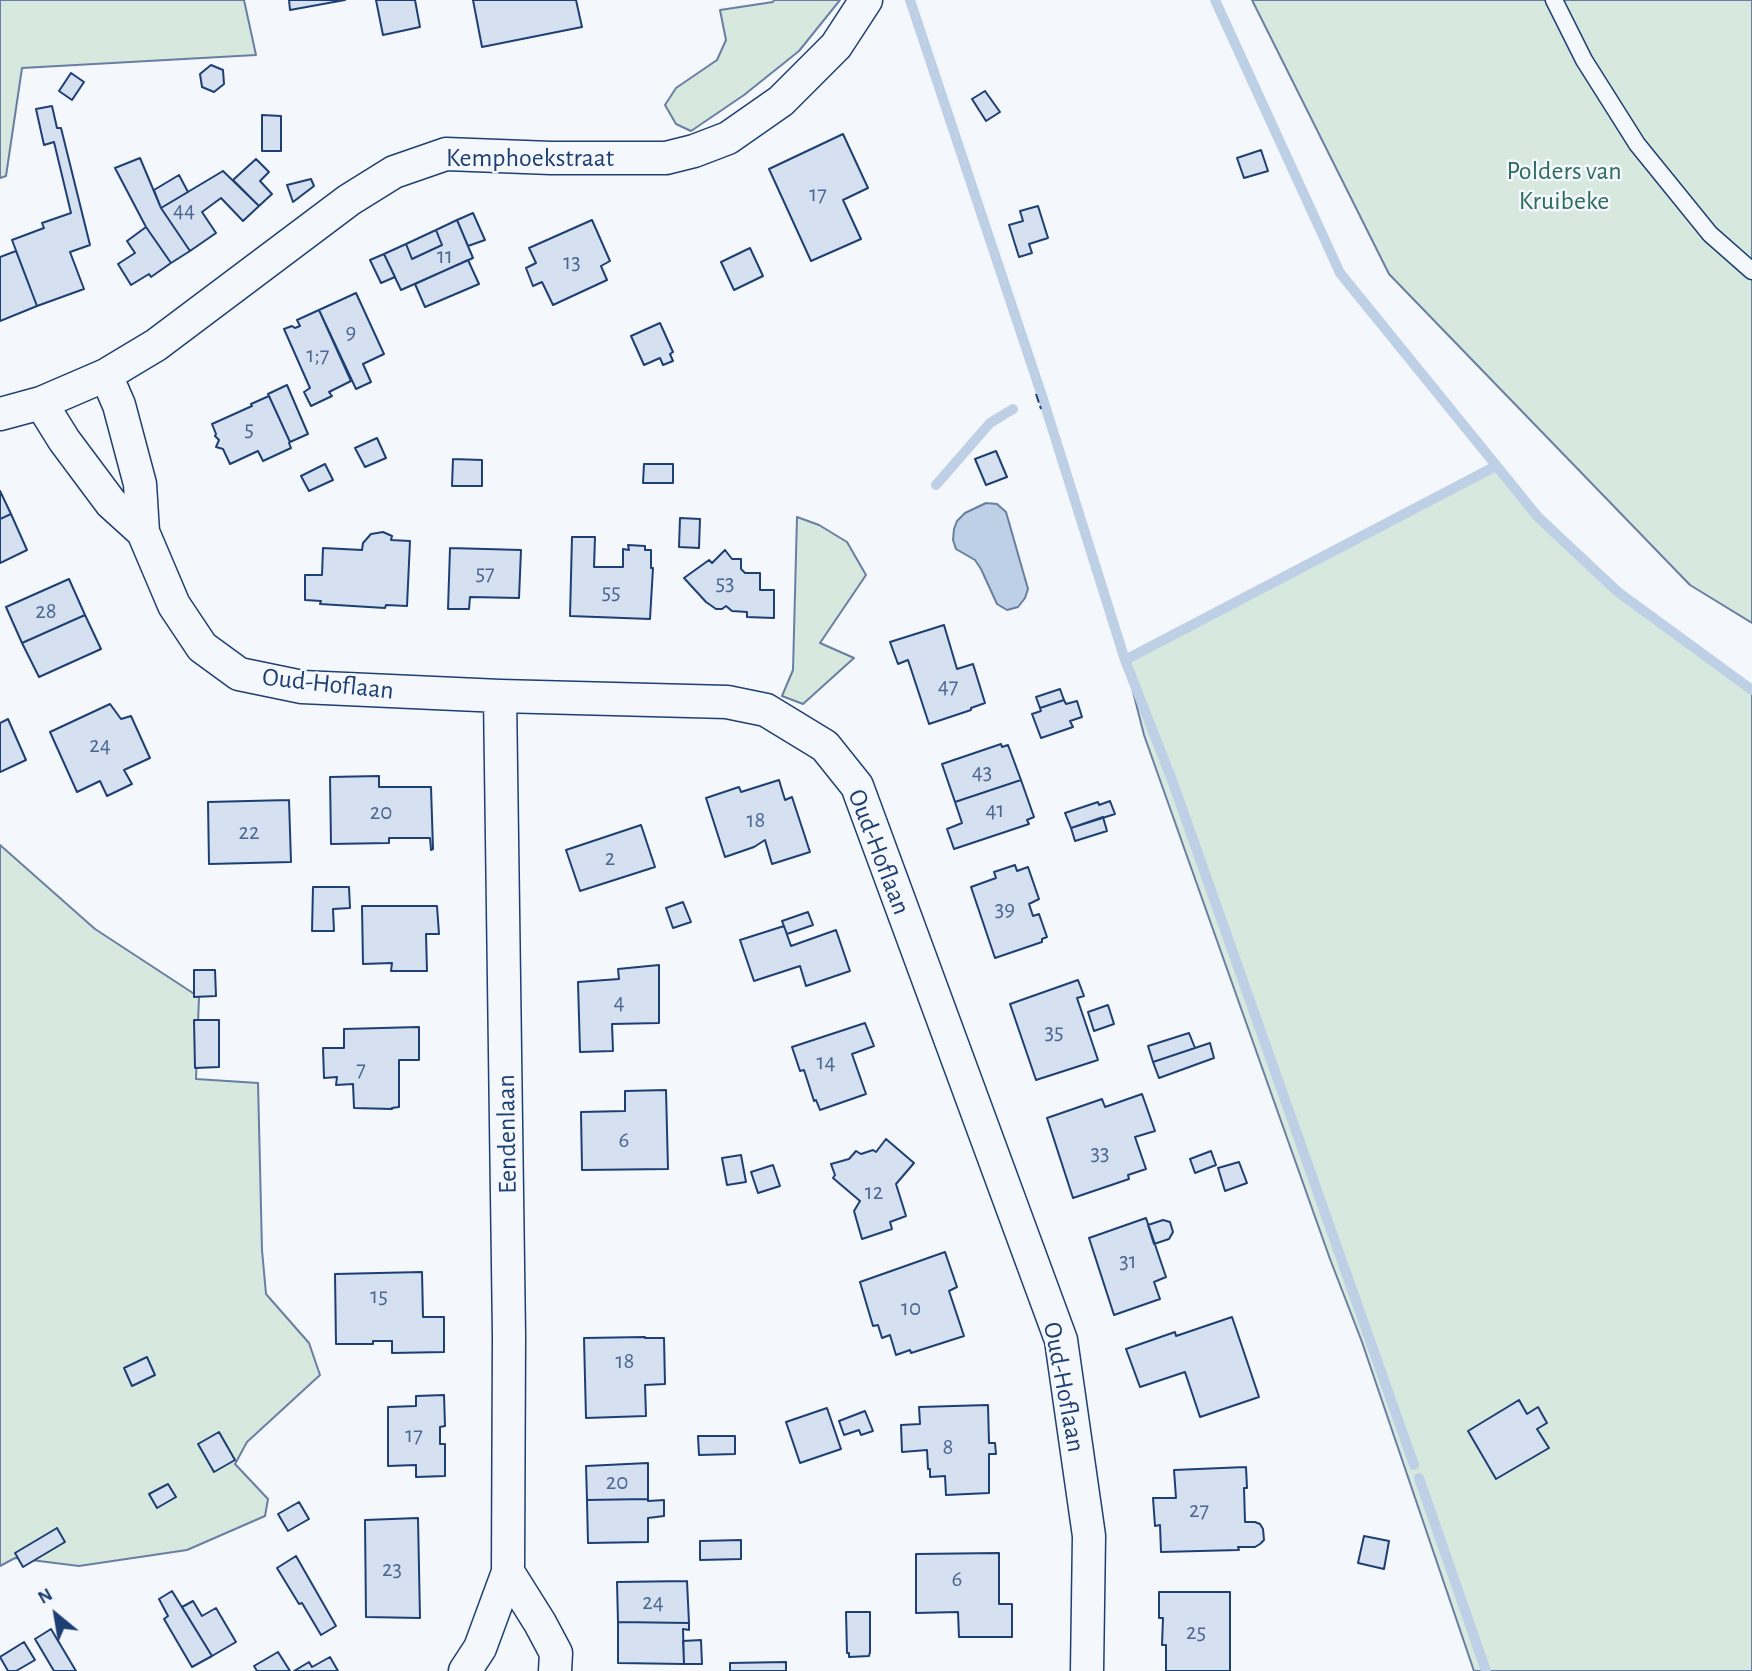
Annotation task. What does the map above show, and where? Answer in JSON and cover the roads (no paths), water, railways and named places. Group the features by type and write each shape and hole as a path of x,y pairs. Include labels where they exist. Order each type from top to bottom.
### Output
{"street":[{"name":"Kemphoekstraat","path":"0,414 41,403 106,375 156,345 349,200 394,172 446,154 666,158 728,138 781,101 836,46 865,2"},
{"name":"Oud-Hoflaan","path":"106,375 119,405 140,484 143,531 174,605 202,647 239,674 302,687 727,702 766,710 825,746 857,786 1061,1340 1089,1536 1087,1671"},
{"name":"Oud-Hoflaan","path":"41,403 64,440 111,503 143,531"},
{"name":"Eendenlaan","path":"465,1671 480,1648 508,1573 509,1336 500,696"},
{"path":"508,1573 556,1653 555,1671"}],"lane":[{"path":"1554,0 1584,60 1637,144 1710,234 1752,271"}],"water":[{"path":"986,503 997,504 1006,512 1028,589 1018,607 1007,610 997,604 975,560 956,549 953,540 957,521 965,513"}],"waterway":[{"path":"910,0 1043,399 1125,660 1496,466"},
{"path":"1215,0 1340,273 1538,517 1618,592 1752,690"},
{"path":"936,485 990,423 1013,409"},
{"path":"1125,660 1172,780 1414,1465"},
{"path":"1419,1478 1486,1671"}],"park label":[{"name":"Polders van Kruibeke","path":"1564,186"}]}
